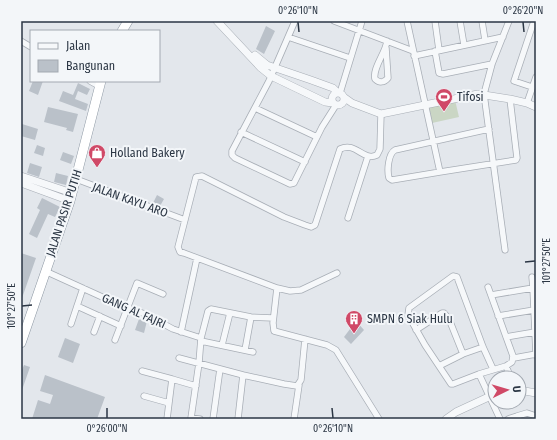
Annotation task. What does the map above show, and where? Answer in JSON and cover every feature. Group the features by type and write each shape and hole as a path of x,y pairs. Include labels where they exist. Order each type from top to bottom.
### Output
{"highway":[{"path":"123,30 128,21"},
{"name":"JALAN PASIR PUTIH","path":"21,343 71,197 100,84"}],"street":[{"path":"216,21 251,55 267,66 275,67 329,87 339,99"},
{"path":"223,21 261,68 271,76 325,102 339,99 381,114 465,96 484,94 527,103 536,107"},
{"path":"295,21 271,76 232,151 232,155 235,158 290,184 294,183 317,137 339,99 362,21"},
{"path":"334,21 359,30 386,44 414,53 503,37"},
{"path":"407,21 424,106 440,172"},
{"path":"435,21 438,68 440,73 443,74 492,64"},
{"path":"460,21 464,45"},
{"path":"482,21 485,40"},
{"path":"504,250 484,94 492,64 509,21"},
{"path":"532,87 514,81 534,21"},
{"path":"288,37 350,58"},
{"path":"21,41 30,46"},
{"path":"386,44 388,78 385,81 380,82 377,81 374,74 386,44"},
{"path":"527,103 536,77"},
{"path":"489,129 393,151 389,164 388,177 392,180 514,161 517,158 510,99"},
{"path":"255,108 317,137"},
{"path":"337,273 301,290 290,291 278,288 179,250 178,248 196,177 200,176 284,217 311,227 315,225 317,221 340,149 351,147 368,156 373,157 377,155 380,149 381,114"},
{"path":"241,132 305,162"},
{"path":"348,218 368,156"},
{"path":"21,176 71,197"},
{"name":"JALAN KAYU ARO","path":"76,179 185,220"},
{"path":"21,184 71,197"},
{"path":"181,332 197,258"},
{"name":"GANG AL FAJRI","path":"45,271 127,308 145,314 173,329 201,340 253,352"},
{"path":"493,369 456,276 409,308 408,315 416,330 448,381 453,384 493,369 506,366 512,362 514,358 536,354 532,277"},
{"path":"115,340 137,283 163,294"},
{"path":"488,287 514,358"},
{"path":"71,324 83,288"},
{"path":"278,288 272,328 275,332 326,345 336,350 379,419"},
{"path":"491,295 533,288"},
{"path":"77,306 120,326"},
{"path":"200,419 191,418 201,340 209,309 252,317 273,318"},
{"path":"498,316 534,310"},
{"path":"222,345 230,313"},
{"path":"416,330 444,313 449,319 463,354"},
{"path":"94,332 100,316"},
{"path":"245,350 252,317"},
{"path":"506,337 535,332"},
{"path":"294,419 301,380 305,339"},
{"path":"439,366 463,354 483,347"},
{"path":"179,358 243,375 295,386 299,385"},
{"path":"506,366 508,370"},
{"path":"213,419 220,369"},
{"path":"142,371 196,386"},
{"path":"479,374 487,387"},
{"path":"238,419 243,375"},
{"path":"167,419 172,379"},
{"path":"144,396 169,403"},
{"path":"446,419 456,412 487,397"},
{"path":"508,419 518,418 527,413 536,416"}],"green space":[{"name":"Tifosi","path":"455,100 459,117 432,123 429,106"}],"building":[{"path":"266,26 275,31 264,54 256,49"},
{"path":"33,82 43,82 38,95 29,91"},
{"path":"78,83 90,89 87,95 78,91 75,99 88,104 86,111 59,101 63,91 73,95"},
{"path":"48,107 78,114 73,132 66,130 67,128 44,122"},
{"path":"22,124 38,129 35,140 21,136"},
{"path":"37,145 45,148 43,156 34,153"},
{"path":"63,152 74,156 71,164 60,160"},
{"path":"30,163 42,167 39,177 27,173"},
{"path":"56,173 68,176 66,185 54,182"},
{"path":"157,195 164,199 160,206 153,203"},
{"path":"42,198 60,207 55,217 48,214 37,238 29,234 40,210 37,208"},
{"path":"21,253 36,258 22,298 21,298"},
{"path":"139,319 147,321 144,333 135,330"},
{"name":"SMPN 6 Siak Hulu","path":"356,321 364,330 351,344 344,337"},
{"path":"65,338 80,344 73,363 58,357"},
{"path":"24,365 30,367 22,390 21,372"},
{"path":"45,375 105,397 97,419 32,419 38,400 50,404 53,395 40,391"}],"place":[{"name":"Tifosi","path":"444,112"},
{"name":"Holland Bakery","path":"97,168"},
{"name":"SMPN 6 Siak Hulu","path":"354,334"}]}
